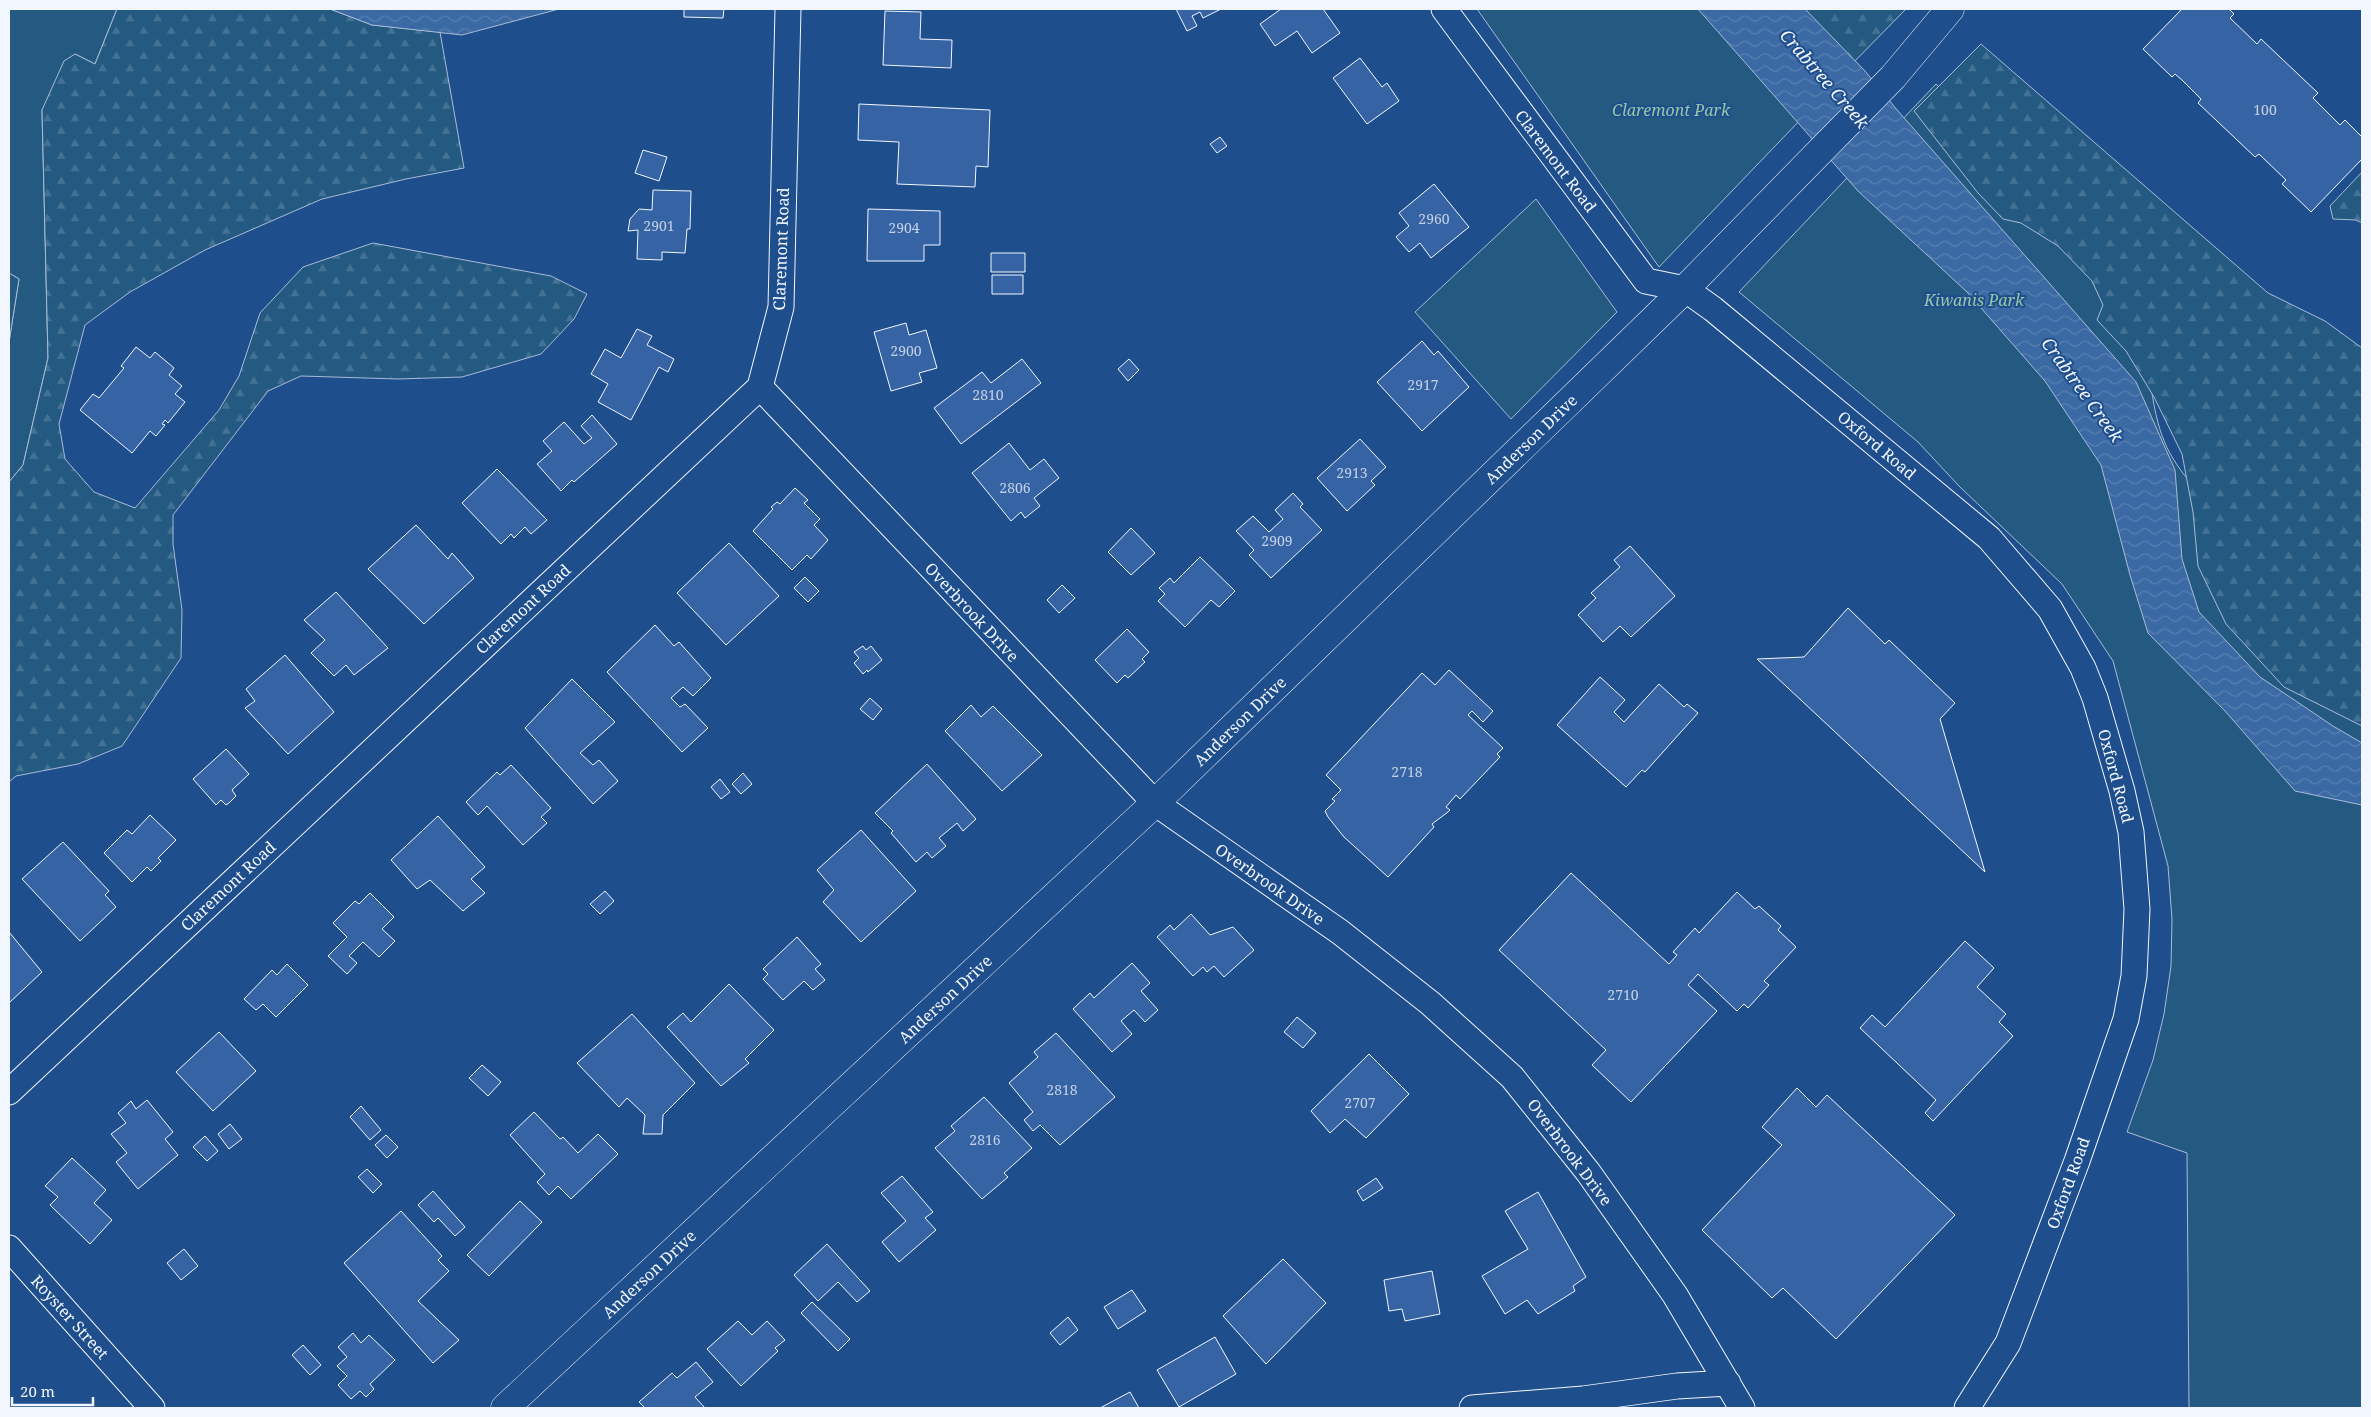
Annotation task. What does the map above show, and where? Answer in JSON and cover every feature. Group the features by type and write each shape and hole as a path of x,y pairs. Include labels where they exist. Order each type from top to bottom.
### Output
{"street":[{"name":"Claremont Road","path":"9,1092 760,387 781,307 788,9"},
{"name":"Claremont Road","path":"1444,9 1646,280 1685,289"},
{"name":"Anderson Drive","path":"505,1408 1155,803 1685,289 1893,77 1950,9"},
{"name":"Oxford Road","path":"1685,289 1713,309 1989,538 2050,609 2083,668 2095,698 2122,791 2131,832 2137,909 2134,976 2126,1018 2077,1161 2008,1343 1967,1408"},
{"name":"Overbrook Drive","path":"760,387 1155,803 1340,932 1430,1003 1512,1077 1588,1172 1675,1295 1742,1408"},
{"name":"Royster Street","path":"9,1248 152,1408"},
{"path":"1472,1408 1583,1399 1677,1386 1728,1383"}],"green space":[{"path":"9,9 117,9 95,64 75,54 42,110 48,358 23,465 9,482 9,342 19,279 9,273"},
{"path":"117,9 330,9 372,25 440,32 464,168 406,179 322,199 205,250 130,292 85,325 59,424 65,459 94,492 135,508 219,410 239,376 260,313 303,267 373,243 551,276 587,294 574,319 541,354 462,377 398,379 301,376 268,391 173,515 173,544 182,610 181,658 122,746 78,764 16,776 9,782 9,482 23,465 48,358 42,110 64,61 75,54 95,64"},
{"name":"Claremont Park","path":"1477,9 1754,9 1803,117 1659,267"},
{"path":"1791,9 1906,9 1847,69"},
{"path":"1981,44 2268,293 2325,321 2362,348 2362,726 2284,687 2226,624 2198,566 2193,512 2182,454 2154,397 2126,351 2097,320 2103,305 2092,281 2058,246 2021,223 2003,219 1978,193 1914,111"},
{"name":"Kiwanis Park","path":"1936,84 1955,103 2041,167 2151,387 2162,435 2181,471 2203,497 2362,641 2362,1408 2189,1408 2187,1153 2127,1132 2153,1060 2164,1014 2171,966 2172,919 2168,866 2113,661 2062,584 1960,487 1918,442 1739,292"},
{"path":"2362,172 2362,223 2356,220 2333,219 2330,206"},
{"path":"1536,199 1617,312 1511,419 1415,312"},
{"path":"9,273 19,279 9,342"}],"water":[{"path":"330,9 559,9 462,35 372,25"},
{"name":"Crabtree Creek","path":"1698,9 1805,9 1865,71 2136,382 2175,470 2182,559 2199,612 2260,677 2362,743 2362,805 2295,791 2225,711 2148,633 2130,575 2101,465 2045,381 1967,292 1858,191"}],"building":[{"path":"684,9 724,9 723,18 684,17"},
{"path":"1176,9 1221,9 1203,18 1200,12 1192,16 1197,26 1187,31"},
{"path":"1281,9 1323,9 1340,33 1312,53 1297,31 1275,46 1260,24"},
{"path":"2182,9 2229,9 2234,14 2230,18 2257,44 2261,39 2318,93 2313,98 2340,125 2345,120 2362,137 2362,159 2311,212 2282,184 2286,180 2259,154 2255,157 2198,103 2201,99 2182,80 2175,74 2172,77 2143,49"},
{"path":"885,11 921,12 920,39 952,40 951,68 883,65"},
{"path":"1360,58 1382,87 1387,83 1399,101 1367,124 1333,78"},
{"path":"859,104 990,110 988,167 976,166 975,187 897,184 899,142 858,140"},
{"path":"1220,137 1227,146 1217,153 1210,144"},
{"path":"643,150 667,157 659,181 635,173"},
{"path":"1434,184 1469,227 1431,258 1420,243 1409,252 1396,237 1409,226 1399,213"},
{"path":"653,190 691,191 690,229 687,229 685,253 662,252 662,260 637,259 638,230 628,231 630,219 639,209 652,210"},
{"path":"868,209 940,211 940,245 924,245 924,261 867,261"},
{"path":"991,253 1025,253 1025,272 991,272"},
{"path":"992,275 1023,275 1023,294 992,294"},
{"path":"906,323 909,335 926,330 937,368 919,373 922,382 891,391 874,332"},
{"path":"637,329 652,336 647,345 674,359 668,372 659,367 631,420 598,402 608,384 591,374 605,349 621,358"},
{"path":"1422,341 1434,355 1438,351 1469,387 1422,431 1377,382"},
{"path":"136,347 150,358 155,352 174,368 169,375 182,386 175,394 185,402 168,423 165,420 162,424 165,425 156,436 150,431 132,453 80,410 93,394 99,398 124,368 121,366"},
{"path":"1022,359 1041,383 961,444 934,408 982,372 991,383"},
{"path":"1129,359 1139,370 1128,381 1118,369"},
{"path":"592,415 617,444 561,491 537,464 552,451 543,441 564,422 584,444 592,438 581,426"},
{"path":"1360,439 1386,467 1371,481 1375,485 1347,511 1317,478"},
{"path":"1009,443 1030,470 1044,459 1059,478 1034,498 1040,506 1025,518 1021,512 1011,521 972,473"},
{"path":"497,469 547,520 531,534 525,527 514,538 511,534 501,544 462,503"},
{"path":"795,488 808,500 804,503 820,519 814,525 828,540 811,559 807,555 792,570 753,531 773,509 771,507 777,502 780,504"},
{"path":"1293,493 1303,504 1300,507 1322,530 1271,578 1249,555 1254,550 1236,531 1253,516 1269,532 1283,519 1275,510"},
{"path":"416,525 448,559 452,553 474,578 424,624 368,569"},
{"path":"1131,528 1155,553 1131,575 1108,552"},
{"path":"729,543 779,596 726,645 677,593"},
{"path":"1630,546 1675,596 1631,637 1620,626 1603,642 1578,615 1596,598 1591,593 1620,567 1614,560"},
{"path":"1200,557 1235,591 1219,607 1211,600 1185,627 1158,601 1165,594 1159,588 1170,578 1174,583"},
{"path":"805,577 819,591 808,602 794,588"},
{"path":"1062,585 1075,598 1059,613 1047,600"},
{"path":"336,592 388,648 354,675 346,665 334,676 311,653 325,640 304,620"},
{"path":"1848,608 1885,644 1889,640 1955,703 1940,719 1985,872 1757,659 1804,657"},
{"path":"655,625 674,646 679,642 711,678 693,696 683,687 671,698 680,707 685,704 708,728 682,752 607,672"},
{"path":"1127,629 1149,652 1142,659 1145,662 1128,678 1125,675 1117,683 1095,660"},
{"path":"863,646 866,650 871,646 882,660 863,674 854,663 859,658 854,652"},
{"path":"285,655 334,712 288,754 245,708 255,701 246,689"},
{"path":"1449,670 1493,711 1483,722 1472,711 1468,715 1503,748 1497,754 1500,757 1460,799 1456,795 1446,807 1450,810 1432,824 1434,827 1388,877 1344,837 1328,817 1325,811 1335,801 1332,799 1341,790 1326,775 1422,673 1435,685"},
{"path":"1600,677 1625,700 1614,712 1624,722 1659,684 1684,707 1687,704 1698,713 1645,772 1642,770 1626,787 1557,725"},
{"path":"572,679 615,722 580,753 593,765 599,760 618,781 593,804 525,728"},
{"path":"870,698 882,709 873,720 860,709"},
{"path":"971,705 981,717 993,706 1042,755 1002,791 945,731"},
{"path":"226,749 249,774 232,790 236,796 229,803 226,805 221,800 216,805 193,779"},
{"path":"927,764 976,819 963,831 957,823 939,838 946,846 932,858 927,852 916,862 891,833 893,831 875,813"},
{"path":"511,765 551,808 541,817 547,823 523,845 487,806 478,815 466,802 497,772 500,775"},
{"path":"743,773 752,784 741,794 732,784"},
{"path":"720,779 730,792 721,799 711,787"},
{"path":"150,815 176,840 158,858 161,861 151,871 147,867 132,882 104,853 127,830 132,834"},
{"path":"438,816 485,867 471,879 485,893 463,911 430,880 417,889 391,860"},
{"path":"861,830 916,891 861,942 823,902 834,890 817,870"},
{"path":"63,842 109,891 105,895 116,907 80,941 22,879"},
{"path":"1571,873 1669,964 1677,955 1673,952 1695,928 1699,933 1737,892 1755,909 1759,906 1781,926 1778,930 1796,947 1764,981 1769,985 1748,1008 1744,1004 1737,1011 1698,974 1688,985 1717,1011 1631,1102 1592,1065 1606,1050 1499,950"},
{"path":"605,891 614,901 600,914 590,904"},
{"path":"370,893 394,917 382,929 395,941 379,957 363,942 349,956 357,963 347,974 328,956 347,937 333,923 355,901 359,904"},
{"path":"1191,914 1210,935 1233,927 1254,950 1224,977 1214,966 1207,972 1203,967 1193,976 1157,937 1170,925 1174,930"},
{"path":"9,932 42,972 9,1003"},
{"path":"797,937 821,964 815,969 825,980 813,990 804,981 783,1000 763,979 768,974 763,969"},
{"path":"1965,941 1994,968 1977,987 2006,1014 1999,1022 2013,1036 1933,1121 1925,1113 1936,1100 1860,1028 1872,1015 1885,1027"},
{"path":"1132,963 1150,983 1141,991 1158,1010 1145,1022 1134,1010 1121,1021 1132,1034 1112,1052 1073,1009 1090,993 1094,998"},
{"path":"287,964 308,985 276,1017 263,1004 256,1010 244,999 272,970 277,975"},
{"path":"729,984 774,1030 745,1059 749,1063 721,1086 667,1027 683,1013 691,1022"},
{"path":"632,1014 695,1083 663,1115 662,1134 643,1134 645,1115 627,1098 619,1107 577,1063"},
{"path":"1297,1017 1316,1033 1303,1048 1284,1032"},
{"path":"219,1032 256,1071 213,1111 176,1072"},
{"path":"1056,1033 1115,1097 1060,1145 1040,1125 1033,1131 1024,1120 1033,1112 1009,1083 1038,1057 1034,1052"},
{"path":"1369,1054 1409,1094 1366,1138 1345,1119 1330,1133 1311,1111"},
{"path":"482,1065 501,1082 488,1096 469,1078"},
{"path":"1797,1088 1816,1107 1827,1095 1955,1215 1836,1339 1783,1288 1772,1298 1702,1230 1782,1145 1762,1127"},
{"path":"984,1097 1032,1148 1004,1173 1008,1177 982,1199 935,1148 955,1131 951,1126"},
{"path":"147,1100 173,1132 165,1139 178,1155 138,1189 116,1162 127,1153 111,1134 126,1123 118,1113 131,1101 136,1109"},
{"path":"361,1106 381,1130 370,1140 350,1117"},
{"path":"534,1112 559,1138 563,1137 578,1153 598,1134 618,1154 571,1199 558,1186 549,1195 537,1182 545,1174 510,1135"},
{"path":"230,1124 242,1139 229,1149 218,1134"},
{"path":"386,1135 398,1147 387,1158 375,1145"},
{"path":"205,1136 218,1151 207,1161 193,1147"},
{"path":"72,1158 106,1190 94,1203 112,1220 90,1244 50,1205 58,1197 45,1186"},
{"path":"367,1169 382,1184 373,1193 358,1177"},
{"path":"902,1176 933,1212 925,1218 936,1230 899,1262 882,1242 906,1221 881,1193"},
{"path":"1376,1178 1383,1188 1363,1201 1357,1191"},
{"path":"433,1191 465,1227 455,1236 438,1218 434,1222 418,1205"},
{"path":"1538,1192 1586,1277 1573,1286 1575,1291 1538,1314 1527,1300 1505,1314 1482,1276 1528,1249 1505,1211"},
{"path":"520,1201 542,1222 489,1276 467,1255"},
{"path":"401,1211 442,1256 438,1260 449,1271 418,1301 459,1340 433,1363 344,1263"},
{"path":"827,1244 870,1291 857,1302 838,1282 818,1301 794,1275"},
{"path":"184,1249 198,1266 181,1280 167,1263"},
{"path":"1283,1259 1326,1303 1266,1364 1223,1316"},
{"path":"1432,1271 1440,1314 1405,1321 1402,1309 1389,1311 1384,1280"},
{"path":"1132,1290 1146,1311 1118,1329 1104,1307"},
{"path":"812,1302 850,1339 838,1351 801,1313"},
{"path":"1068,1317 1078,1330 1060,1345 1050,1333"},
{"path":"738,1321 752,1335 767,1321 785,1340 775,1348 778,1351 741,1386 707,1349"},
{"path":"353,1333 361,1343 369,1335 395,1360 370,1384 374,1389 366,1397 360,1391 351,1399 338,1385 347,1376 337,1366 347,1357 338,1347"},
{"path":"1215,1337 1236,1374 1179,1407 1157,1370"},
{"path":"303,1345 321,1365 310,1375 292,1355"},
{"path":"696,1362 713,1382 695,1397 705,1408 645,1408 639,1402 672,1373 677,1378"},
{"path":"1130,1392 1139,1408 1100,1408"}]}
